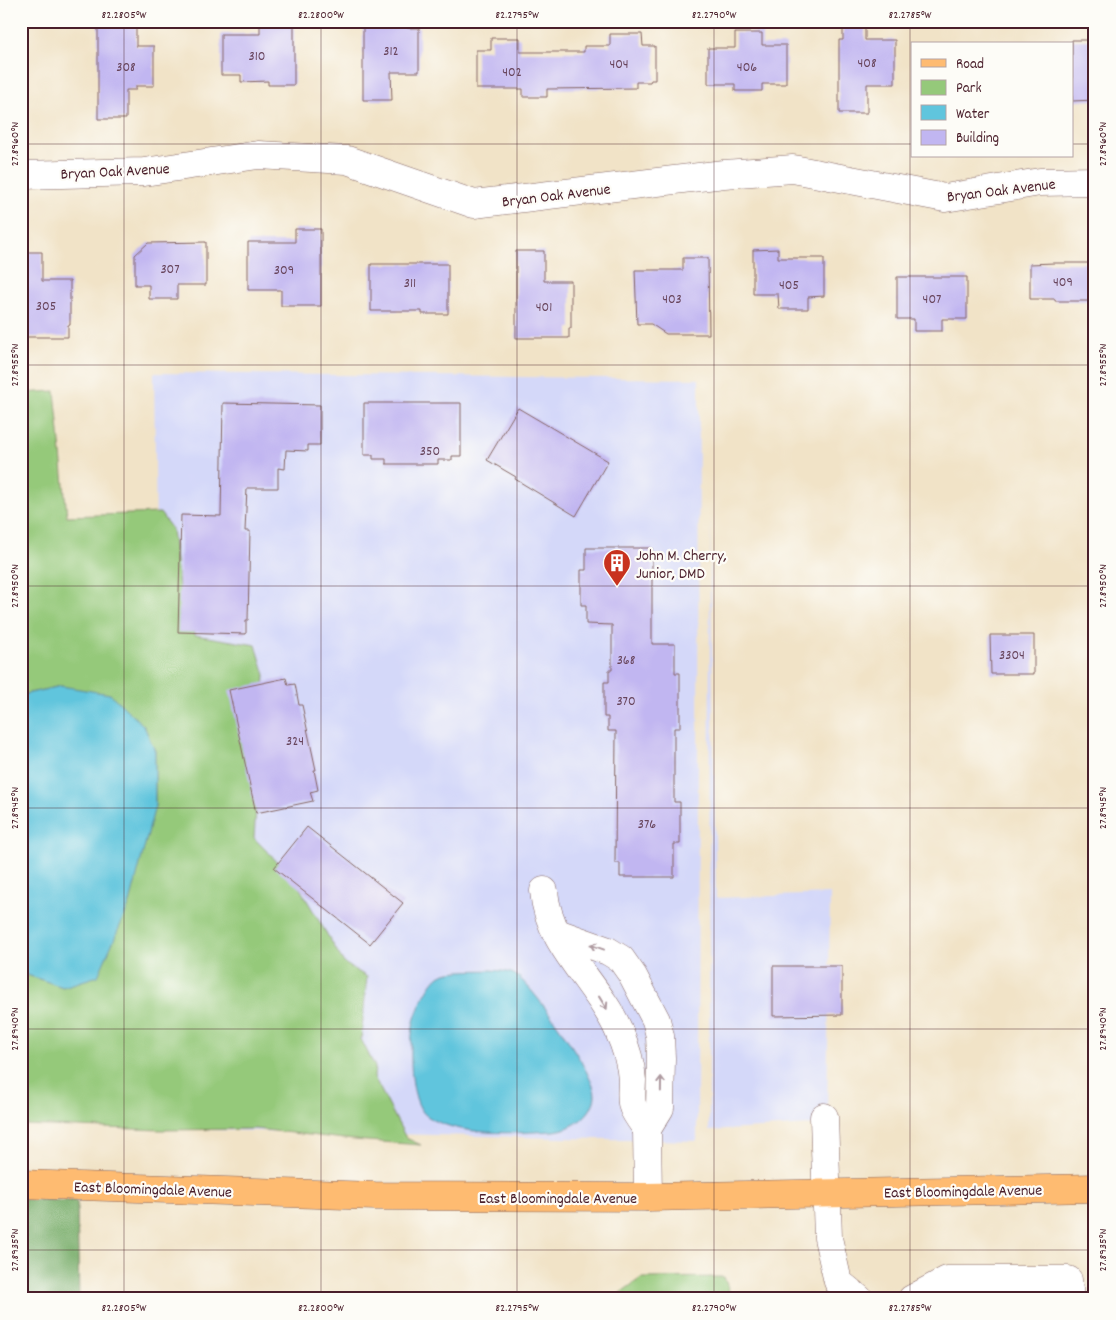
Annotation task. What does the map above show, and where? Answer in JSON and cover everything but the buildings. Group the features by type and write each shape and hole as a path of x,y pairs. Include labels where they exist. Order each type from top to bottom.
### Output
{"main road":[{"name":"East Bloomingdale Avenue","path":"21,1184 375,1196 648,1197 1095,1188"}],"street":[{"name":"Bryan Oak Avenue","path":"21,175 144,172 258,155 347,160 474,204 724,174 793,169 945,198 1040,182 1095,181"},
{"path":"544,891 545,907 550,921 568,952 592,985 617,1026 628,1052 632,1080 632,1106 647,1129 648,1197"},
{"path":"557,933 608,951 621,959 633,976 656,1020 660,1036 660,1108 647,1129"},
{"path":"824,1117 825,1193 828,1238 838,1282 859,1299"},
{"path":"912,1299 947,1280 990,1290 1068,1280 1070,1299"}],"shaded area":[{"path":"154,373 699,379 697,1141 163,1129"},
{"path":"710,517 716,898 830,894 827,1124 709,1131"}],"green space":[{"path":"55,391 67,516 160,513 172,529 182,609 195,635 256,645 265,675 254,838 295,880 344,963 367,977 361,1039 375,1067 374,1077 406,1138 421,1145 256,1129 161,1130 21,1125 21,973 63,987 155,806 155,751 144,726 61,686 21,695 21,393"},
{"path":"21,1199 77,1201 79,1299 21,1299"},
{"path":"724,1277 732,1299 621,1299 620,1293 641,1278"}],"water":[{"path":"61,686 110,694 144,726 155,751 155,806 130,903 98,976 63,987 21,973 21,695"},
{"path":"491,970 511,973 526,984 550,1014 585,1069 595,1095 594,1102 586,1115 567,1128 553,1131 505,1133 471,1131 440,1123 427,1116 416,1099 411,1072 412,1031 418,1011 431,984 439,976 449,972"}],"place":[{"name":"John M. Cherry, Junior, DMD","path":"617,587"}]}
